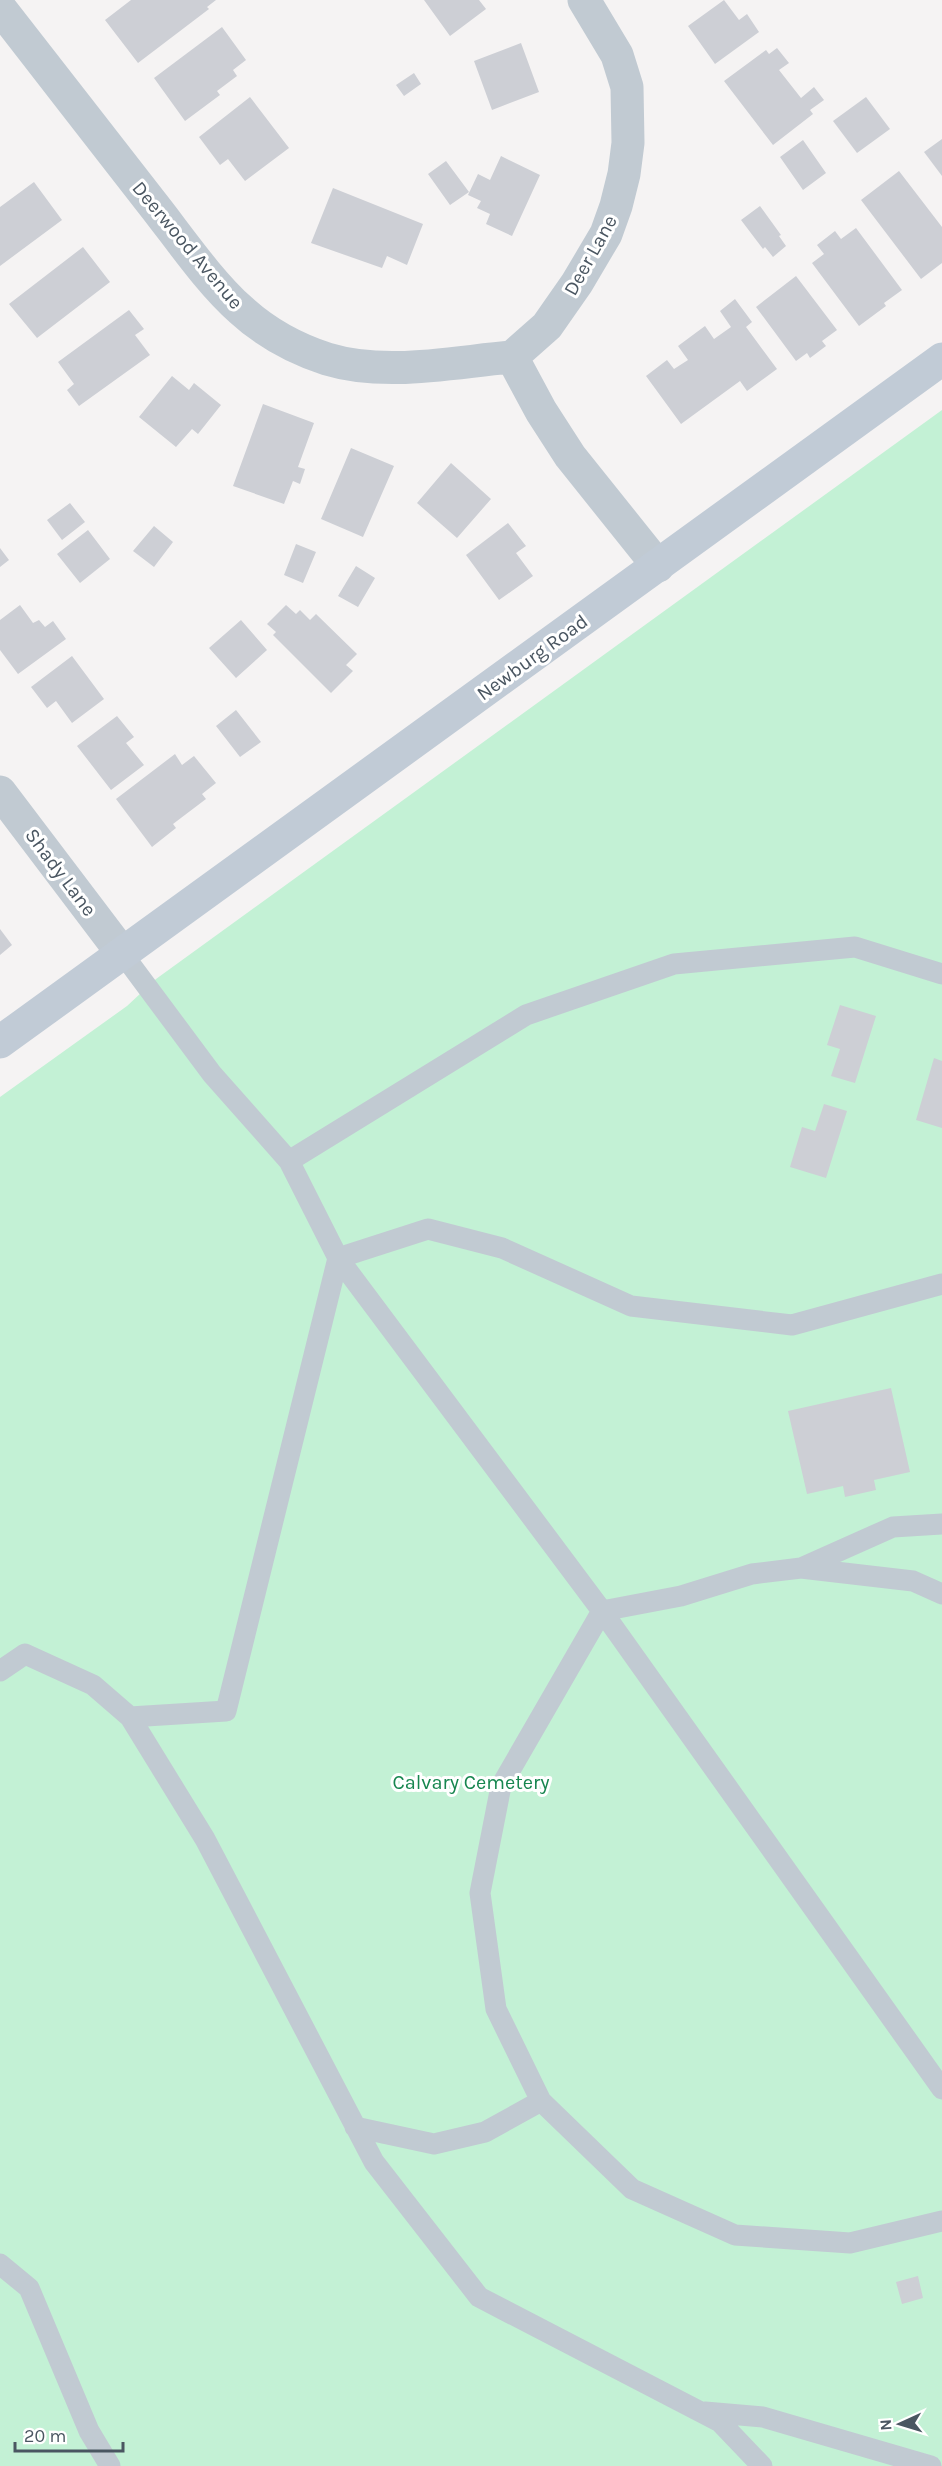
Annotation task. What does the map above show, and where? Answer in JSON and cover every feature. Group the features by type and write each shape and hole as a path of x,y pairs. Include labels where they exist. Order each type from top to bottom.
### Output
{"main road":[{"name":"Newburg Road","path":"0,1042 942,360"}],"street":[{"name":"Deer Lane","path":"512,357 548,326 577,283 606,234 624,174 629,112 627,87 617,55 584,0"},
{"name":"Deerwood Avenue","path":"0,8 195,258 240,309 267,331 328,359 361,366 392,368 512,357"},
{"path":"512,357 541,411 570,456 658,566"},
{"name":"Shady Lane","path":"0,792 122,953"}],"lane":[{"path":"289,1161 526,1015 674,964 855,946 942,974"},
{"path":"122,953 213,1074 289,1161 338,1258 602,1611 942,2090"},
{"path":"338,1258 428,1229 502,1248 631,1306 792,1325 942,1284"},
{"path":"130,1717 226,1711 338,1258"},
{"path":"801,1568 893,1527 942,1524"},
{"path":"942,1594 913,1581 801,1568 752,1574 681,1596 602,1611 501,1786 480,1893 496,2009 542,2101 632,2189 735,2235 850,2243 942,2221"},
{"path":"0,1671 25,1654 93,1684 130,1717 205,1839 374,2162 479,2297 720,2422 762,2466"},
{"path":"355,2127 434,2144 485,2132 542,2101"},
{"path":"0,2264 29,2288 89,2431 110,2466"},
{"path":"699,2411 763,2416 931,2466"}],"green space":[{"name":"Calvary Cemetery","path":"942,410 942,2466 0,2466 0,1097 127,1006 156,979"}],"building":[{"path":"131,0 216,0 207,7 209,9 138,63 105,20"},
{"path":"424,0 479,0 486,9 450,36"},
{"path":"724,0 739,20 747,14 759,32 715,64 688,26"},
{"path":"222,27 246,60 233,70 237,76 217,91 220,95 185,121 154,78"},
{"path":"521,43 539,92 492,110 474,61"},
{"path":"777,48 789,63 779,70 801,98 814,87 824,100 810,110 813,114 773,145 724,81 766,50 769,54"},
{"path":"414,73 421,84 404,96 396,85"},
{"path":"250,97 289,148 245,181 228,159 220,165 199,137"},
{"path":"866,97 890,129 857,153 833,121"},
{"path":"942,139 942,176 924,152"},
{"path":"803,140 826,173 803,190 780,157"},
{"path":"501,156 540,175 512,236 486,224 490,214 477,208 481,201 468,195 478,174 490,180"},
{"path":"446,161 469,192 450,205 428,174"},
{"path":"899,171 942,227 942,263 921,279 861,200"},
{"path":"34,182 62,220 0,266 0,207"},
{"path":"333,188 423,224 407,265 387,256 382,268 311,243"},
{"path":"760,206 781,235 779,236 786,246 773,257 765,247 763,249 741,220"},
{"path":"856,228 902,290 884,303 886,306 859,326 812,263 824,254 817,245 835,231 841,239"},
{"path":"83,247 110,282 37,338 9,304"},
{"path":"796,276 837,330 822,341 826,346 810,358 807,353 796,361 756,307"},
{"path":"735,299 752,322 746,327 777,369 747,391 740,381 681,424 646,376 667,360 674,369 688,360 678,346 705,326 714,339 731,327 720,311"},
{"path":"129,310 144,329 135,335 150,355 79,406 67,390 74,384 58,362"},
{"path":"172,376 189,390 194,383 221,405 198,434 192,429 176,447 139,417"},
{"path":"263,404 314,423 298,467 305,469 300,484 293,481 284,504 233,486"},
{"path":"351,448 394,466 363,537 321,519"},
{"path":"451,463 491,499 457,538 417,503"},
{"path":"70,503 85,522 62,540 47,520"},
{"path":"508,523 526,546 516,553 533,576 499,600 466,555"},
{"path":"154,526 173,542 154,567 133,551"},
{"path":"88,530 110,559 80,583 57,554"},
{"path":"296,544 316,552 303,583 284,575"},
{"path":"0,548 9,560 0,567"},
{"path":"356,566 375,578 358,607 338,596"},
{"path":"20,605 33,623 39,620 45,627 53,621 66,639 18,674 0,650 0,620"},
{"path":"286,605 296,614 300,610 310,620 316,614 357,654 346,665 353,671 331,693 273,635 276,632 267,624"},
{"path":"241,620 267,650 236,678 209,648"},
{"path":"72,656 104,699 72,723 56,701 47,708 31,687"},
{"path":"236,710 261,742 240,757 216,726"},
{"path":"117,716 134,737 126,743 144,765 111,790 77,746"},
{"path":"175,754 182,765 194,756 216,783 202,794 206,799 173,824 176,828 152,847 116,799"},
{"path":"0,929 12,945 0,955"},
{"path":"840,1005 876,1016 855,1083 831,1076 840,1049 827,1045"},
{"path":"934,1058 942,1061 942,1128 916,1120"},
{"path":"824,1104 847,1111 826,1178 790,1167 802,1127 815,1131"},
{"path":"891,1388 910,1472 874,1480 876,1490 845,1497 843,1486 807,1494 788,1411"},
{"path":"918,2276 923,2298 902,2304 896,2282"}]}
